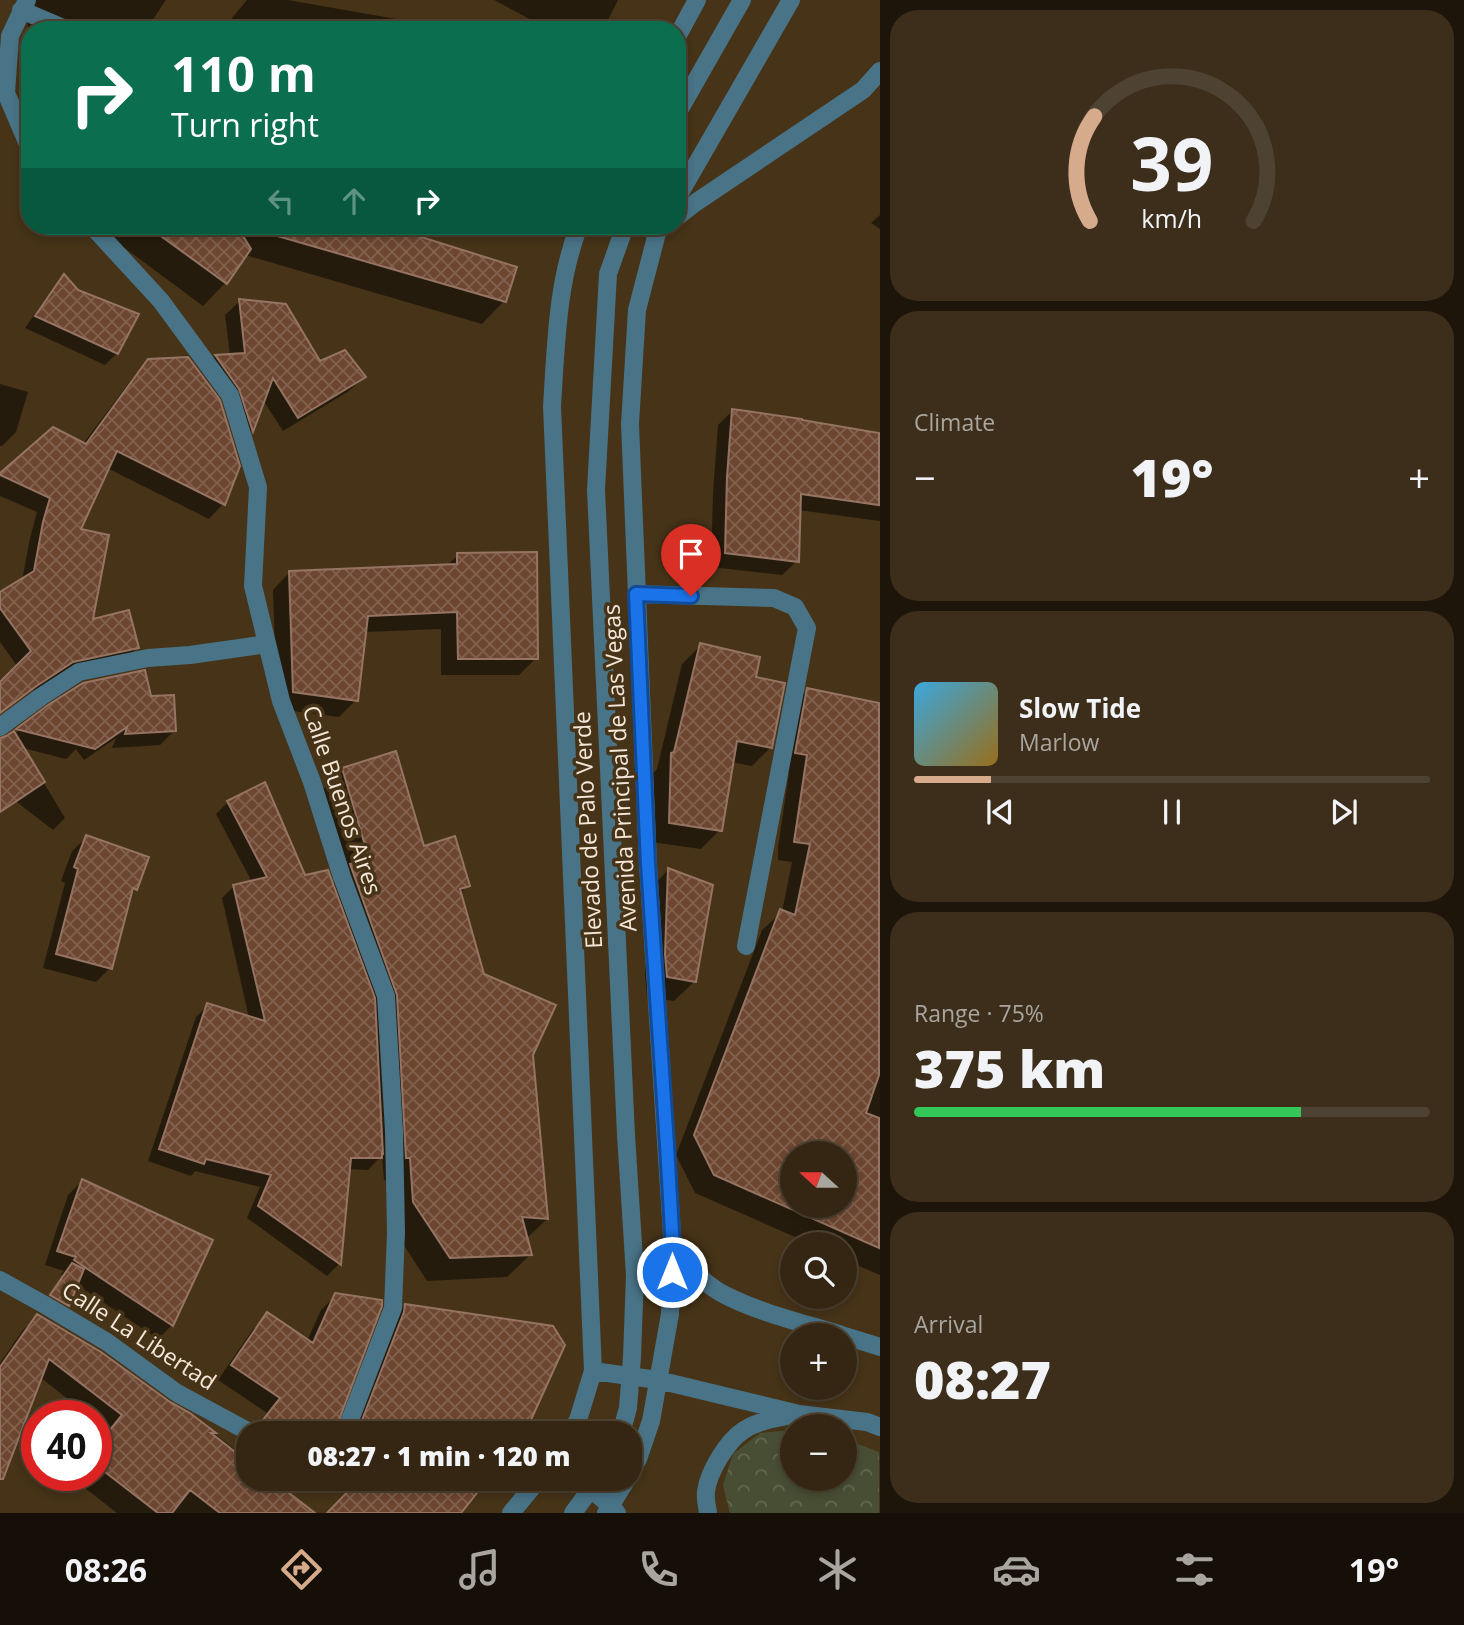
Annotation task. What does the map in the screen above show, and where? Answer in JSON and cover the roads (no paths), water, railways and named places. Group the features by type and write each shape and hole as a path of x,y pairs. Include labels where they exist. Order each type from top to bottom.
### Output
{"street":[{"path":"686,21 698,0"},
{"path":"686,98 742,0"},
{"path":"686,182 791,0"},
{"path":"21,128 6,93 10,36 24,5 52,21"},
{"path":"686,210 863,90 880,71"},
{"name":"Calle Buenos Aires","path":"100,235 161,301 230,395 258,487 253,586 281,701 386,996 395,1144 393,1308 350,1421"},
{"path":"575,235 570,249 557,330 552,405 593,1370 577,1421"},
{"name":"Elevado de Palo Verde","path":"622,235 608,274 596,490 635,1275 631,1370 624,1421"},
{"name":"Avenida Principal de Las Vegas","path":"642,1447 651,1421 670,1314 673,1250 648,864 630,424 637,310 659,235"},
{"path":"636,594 774,598 795,607 807,628 746,946"},
{"path":"0,727 79,672 148,658 267,644"},
{"path":"673,1250 693,1271 726,1296 803,1323"},
{"name":"Calle La Libertad","path":"0,1280 107,1342 177,1393 236,1425"},
{"path":"857,1340 880,1347"},
{"path":"593,1370 658,1380 799,1414"},
{"path":"708,1513 705,1492 713,1470 726,1448 743,1430 780,1418"},
{"path":"857,1421 880,1427"},
{"path":"511,1513 530,1491"},
{"path":"573,1513 589,1491"},
{"path":"591,1491 611,1511 621,1491"}]}
